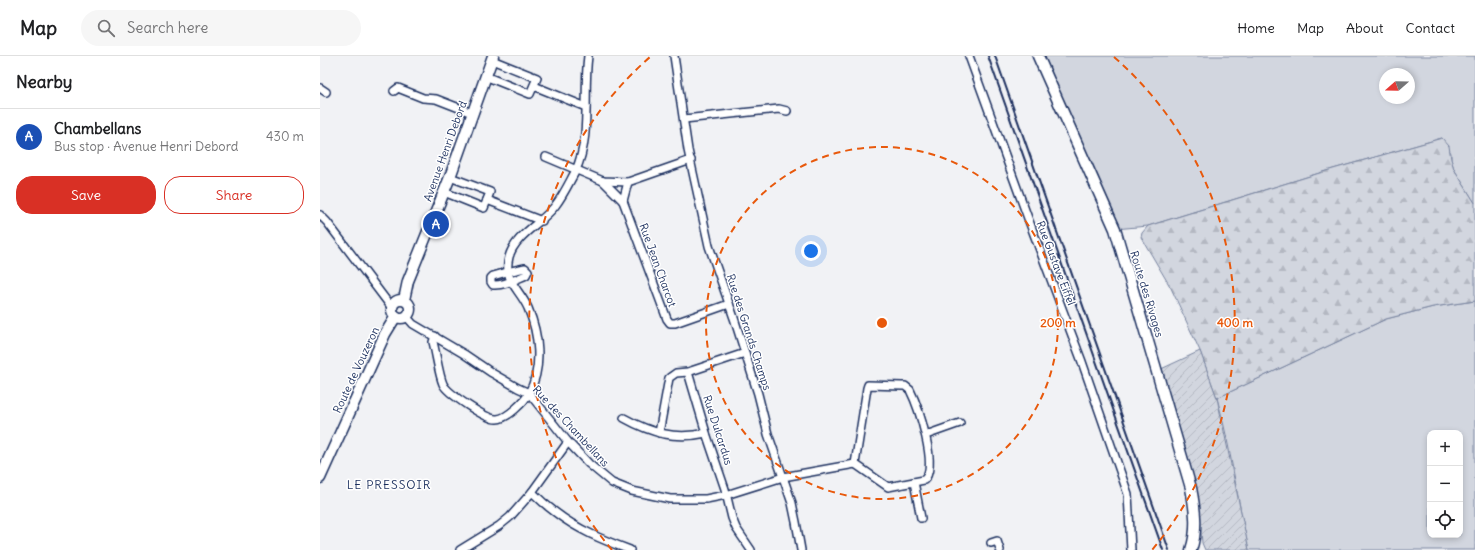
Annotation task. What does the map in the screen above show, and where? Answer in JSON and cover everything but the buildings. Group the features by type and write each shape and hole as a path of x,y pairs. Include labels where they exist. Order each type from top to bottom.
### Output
{"main road":[{"name":"Route des Rivages","path":"1038,56 1115,228 1191,488 1196,521 1193,549"},
{"name":"Avenue Henri Debord","path":"404,300 408,281 450,177 485,76 493,58"},
{"path":"399,300 404,300 408,303 410,312 398,314 394,303 399,300"},
{"name":"Route de Vouzeron","path":"320,478 385,334 398,314"}],"street":[{"path":"435,336 433,342 443,384 456,397 472,408 491,419 497,420 504,417 517,407 529,393 538,367 536,336 528,308 510,282 508,272 509,256 515,244 526,233 542,221 556,205 576,170 581,154 585,131 586,72 588,56"},
{"name":"Rue des Grands Champs","path":"674,56 688,150 709,246 745,353 768,434 783,477 796,522 801,550"},
{"name":"Rue Gustave Eiffel","path":"969,56 1081,359 1128,494 1131,550"},
{"path":"485,76 530,94 534,86 537,78 493,58"},
{"path":"534,86 586,107"},
{"path":"394,92 398,88 423,98 436,99 472,113"},
{"path":"684,119 779,109 787,110"},
{"name":"Rue Jean Charcot","path":"546,157 603,181 628,182 691,160"},
{"path":"444,192 484,208 490,192 450,177"},
{"name":"Rue Jean Charcot","path":"603,181 623,201 666,320 670,323 675,323 729,304"},
{"path":"623,201 628,182"},
{"path":"487,200 542,221"},
{"name":"Rue des Chambellans","path":"320,215 398,314 492,373 529,393 568,442 599,474 612,483 632,491 670,499 706,499 726,495 783,477 855,464"},
{"path":"525,268 528,270 526,275 510,282 496,285 491,282 491,278 493,276 525,268"},
{"path":"659,433 669,378 676,373 688,372 745,353"},
{"name":"Rue Dulcardus","path":"688,372 732,518 736,528 751,550"},
{"path":"868,386 908,387 912,393 926,435 928,475 924,480 888,487 855,464 868,386"},
{"path":"624,418 644,429 659,433 693,436 706,434"},
{"path":"926,435 960,423"},
{"path":"463,549 505,522 510,517 532,492 568,442"},
{"path":"914,482 921,518"},
{"path":"532,492 555,512 577,527 601,539 630,550"},
{"path":"991,543 997,541 1000,550"}],"green space":[{"path":"1038,56 1475,56 1475,203 1454,169 1451,153 1442,138 1326,171 1148,226 1115,229"},
{"path":"1442,138 1449,146 1454,169 1475,203 1475,301 1433,307 1386,319 1217,398 1200,351 1171,288 1141,237 1142,233 1148,226 1326,171"},
{"path":"1475,301 1475,550 1249,550 1217,398 1386,319 1433,307"},
{"path":"1200,351 1217,398 1249,550 1205,550 1202,543 1198,498 1159,370"}],"railway":[{"path":"988,56 1163,550"},
{"path":"995,56 1169,550"}],"place":[{"name":"Chambellans","path":"436,224"}],"district":[{"name":"LE PRESSOIR","path":"389,484"}]}
